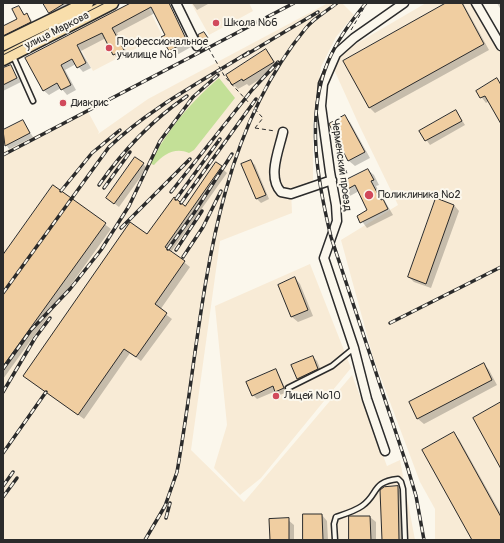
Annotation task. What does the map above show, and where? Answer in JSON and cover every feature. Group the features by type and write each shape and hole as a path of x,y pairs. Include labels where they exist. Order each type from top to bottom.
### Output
{"main road":[{"name":"улица Маркова","path":"3,44 87,3"},
{"name":"улица Маркова","path":"8,56 112,3"}],"street":[{"path":"176,3 197,46"},
{"name":"Черменский проезд","path":"384,451 367,399 354,348 324,258 337,221 322,106 324,84 336,54 354,38 404,3"},
{"path":"476,3 501,46"},
{"path":"283,132 274,175 274,181 281,192 291,194 332,180"}],"lane":[{"path":"8,56 33,101"},
{"path":"288,388 332,366 354,348"},
{"path":"335,540 334,524 336,517 362,506 369,500 377,486 383,482 398,478 403,489 405,540"}],"path":[{"path":"354,38 351,31 366,3"},
{"path":"205,42 225,77 263,118 255,128 283,132"}],"shaded area":[{"name":"Профессиональное училище №1","path":"130,3 146,3 162,35 93,71 71,31"},
{"name":"Школа №6","path":"191,3 249,3 253,11 209,35"},
{"path":"328,3 342,3 354,15 336,37 321,67 313,123 313,185 291,189 292,213 220,241 191,450 244,502 352,375 387,466 400,460 415,540 3,540 3,152 87,110 99,132 98,134 148,99"},
{"path":"426,3 477,3 501,47 501,540 435,540 435,509 420,482 373,357 341,240 398,205 332,65 342,52"},
{"name":"Лицей №10","path":"310,264 351,368 261,478 240,495 214,468 227,425 215,306"}],"green space":[{"path":"219,78 235,98 194,150 189,153 184,151 174,151 166,155 154,165 151,164 151,161 158,148 173,126 190,106"}],"building":[{"path":"43,3 65,3 49,13"},
{"path":"131,3 169,3 187,41 169,51 161,37 165,35 151,7 112,28 124,50 113,55 102,33 77,45 86,63 77,68 72,59 61,65 71,85 61,90 57,83 43,91 25,58"},
{"path":"446,3 462,3 484,44 369,108 343,61"},
{"path":"19,6 24,15 27,13 31,22 3,36 3,26 17,19 12,9"},
{"path":"204,32 208,38 201,42 198,35"},
{"path":"266,49 274,62 243,81 242,79 232,85 226,75"},
{"path":"11,65 17,78 3,85 3,68"},
{"path":"497,78 501,85 501,124 485,96 480,98 476,91"},
{"path":"456,110 462,121 425,141 419,131"},
{"path":"345,115 365,152 348,161 329,124"},
{"path":"23,120 30,133 5,146 3,130"},
{"path":"135,157 144,163 114,204 106,198"},
{"path":"251,160 266,195 256,199 241,164"},
{"path":"216,162 222,166 165,247 185,261 155,304 167,313 136,357 124,349 78,415 23,376 130,222 147,234 174,197 185,206"},
{"name":"Поликлиника №2","path":"368,169 374,180 371,181 381,200 383,199 388,209 360,223 357,216 367,210 355,185 344,191 340,183"},
{"path":"53,185 106,223 3,366 3,255"},
{"path":"436,198 454,205 426,284 408,277"},
{"path":"295,277 308,310 291,317 278,285"},
{"path":"313,356 318,369 297,379 291,365"},
{"path":"484,363 492,380 417,419 409,402"},
{"path":"276,369 284,388 275,392 273,386 252,396 246,382"},
{"path":"501,402 501,469 473,418"},
{"path":"454,432 501,517 501,540 472,540 422,450"},
{"path":"398,486 399,540 382,540 380,490 384,487"},
{"path":"303,514 322,514 323,540 303,540"},
{"path":"349,516 370,516 371,540 349,540"},
{"path":"289,518 289,540 270,540 269,519"}],"tram line":[{"path":"3,55 105,3"}],"railway":[{"path":"3,155 294,3"},
{"path":"145,540 165,506 177,472 203,298 214,240 228,183 247,128 273,76 306,28 309,24 337,3"},
{"path":"366,3 340,38 328,62 321,83 315,127 318,172 331,237 408,469 416,496 424,540"},
{"path":"244,56 318,12"},
{"path":"3,293 109,147 141,120 194,85 249,52"},
{"path":"171,192 252,90 278,62"},
{"path":"3,369 31,330 70,289 101,250 129,206 160,141 193,97 218,75"},
{"path":"99,185 118,159 139,136 162,115 187,96"},
{"path":"181,203 256,99"},
{"path":"61,191 92,153 120,130"},
{"path":"176,199 220,139"},
{"path":"104,188 130,152"},
{"path":"168,249 194,213 232,154"},
{"path":"121,228 190,159"},
{"path":"183,257 203,227 221,191"},
{"path":"176,250 202,211"},
{"path":"390,323 501,267"},
{"path":"3,392 35,338 50,318"},
{"path":"3,453 46,392"},
{"path":"3,486 13,472"},
{"path":"3,497 17,478"},
{"path":"166,518 170,503"}],"place":[{"name":"Школа №6","path":"216,23"},
{"name":"Профессиональное училище №1","path":"109,48"},
{"name":"Диакрис","path":"63,103"},
{"name":"Поликлиника №2","path":"369,195"},
{"name":"Лицей №10","path":"276,396"}]}
